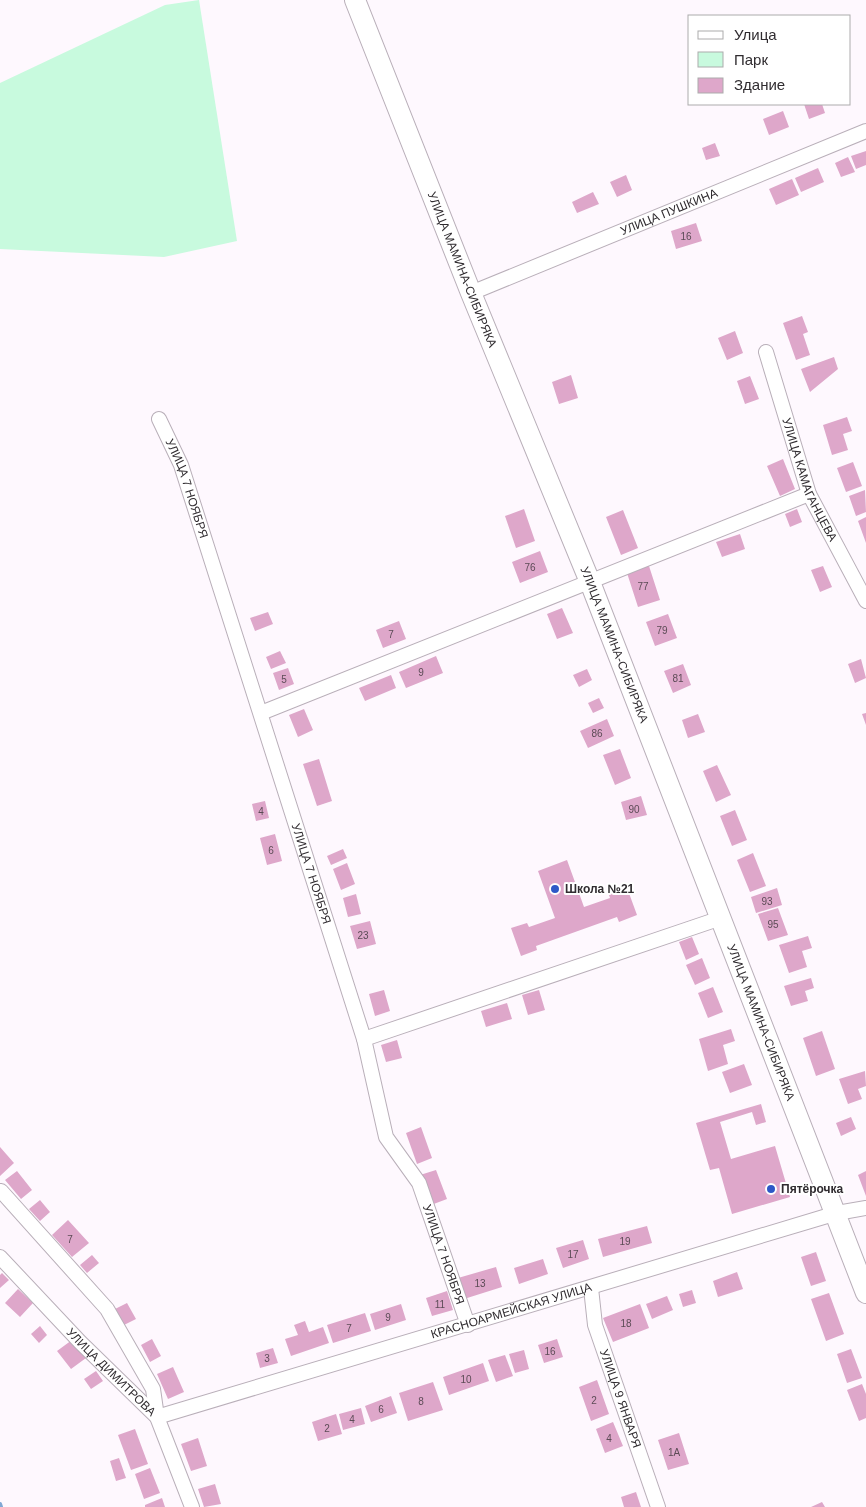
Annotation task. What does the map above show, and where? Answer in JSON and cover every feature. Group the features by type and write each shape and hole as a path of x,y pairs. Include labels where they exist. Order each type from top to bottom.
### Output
{"street":[{"name":"УЛИЦА МАМИНА-СИБИРЯКА","path":"356,0 471,293 590,582 837,1213 866,1294"},
{"name":"УЛИЦА ПУШКИНА","path":"471,293 866,131"},
{"name":"УЛИЦА КАМАГАНЦЕВА","path":"766,352 809,494 866,601"},
{"name":"УЛИЦА 7 НОЯБРЯ","path":"160,419 181,465 364,1039 386,1136 419,1184 468,1326"},
{"path":"261,713 809,494"},
{"path":"364,1039 720,918"},
{"path":"1,1191 107,1309 153,1389 157,1418"},
{"name":"КРАСНОАРМЕЙСКАЯ УЛИЦА","path":"157,1418 468,1326 837,1213 866,1208"},
{"name":"УЛИЦА ДИМИТРОВА","path":"0,1257 80,1342 157,1418 192,1507"},
{"name":"УЛИЦА 9 ЯНВАРЯ","path":"592,1288 595,1325 658,1507"}],"green space":[{"path":"199,0 237,241 164,257 0,249 0,83 165,5"}],"building":[{"path":"804,105 822,105 825,113 809,119"},
{"path":"783,111 789,127 769,135 763,119"},
{"path":"715,143 720,156 706,160 702,148"},
{"path":"866,151 866,165 856,169 851,156"},
{"path":"848,157 855,172 841,177 835,163"},
{"path":"818,168 824,182 801,192 795,178"},
{"path":"626,175 632,190 617,197 610,182"},
{"path":"792,179 799,195 776,205 769,189"},
{"path":"593,192 599,204 577,213 572,202"},
{"path":"696,223 702,241 676,249 671,231"},
{"path":"802,316 808,332 803,334 810,355 796,360 783,323"},
{"path":"735,331 743,353 727,360 718,338"},
{"path":"834,357 838,369 810,392 801,369"},
{"path":"571,375 578,398 559,404 552,382"},
{"path":"750,376 759,399 745,404 737,381"},
{"path":"847,417 852,431 843,434 848,450 832,455 823,425"},
{"path":"783,459 795,489 780,496 767,466"},
{"path":"853,462 862,486 846,492 837,468"},
{"path":"865,490 866,512 856,516 849,496"},
{"path":"524,509 535,541 516,548 505,516"},
{"path":"797,509 802,522 790,527 785,514"},
{"path":"623,510 638,548 621,555 606,517"},
{"path":"866,517 866,543 858,521"},
{"path":"740,534 745,549 722,557 716,542"},
{"path":"540,551 548,572 520,583 512,562"},
{"path":"649,566 660,600 638,607 627,573"},
{"path":"823,566 832,587 820,592 811,570"},
{"path":"562,608 573,633 557,639 547,614"},
{"path":"268,612 273,624 255,631 250,618"},
{"path":"668,614 677,638 655,646 646,622"},
{"path":"399,621 406,639 383,648 376,630"},
{"path":"280,651 286,663 271,669 266,657"},
{"path":"436,656 443,673 406,688 399,672"},
{"path":"861,659 866,678 855,683 848,664"},
{"path":"683,664 691,685 673,693 664,671"},
{"path":"288,668 294,684 279,690 273,673"},
{"path":"587,669 592,680 579,687 573,675"},
{"path":"391,675 396,688 365,701 359,688"},
{"path":"599,698 604,708 593,713 588,703"},
{"path":"304,709 313,730 298,737 289,715"},
{"path":"866,713 866,725 862,714"},
{"path":"698,714 705,732 688,738 682,720"},
{"path":"607,719 614,736 588,748 580,731"},
{"path":"620,749 631,778 615,785 603,755"},
{"path":"319,759 332,801 317,806 303,764"},
{"path":"717,765 731,795 716,802 703,771"},
{"path":"641,796 647,815 626,820 621,802"},
{"path":"265,801 269,818 256,821 252,804"},
{"path":"735,810 747,840 732,846 720,816"},
{"path":"275,834 282,861 267,865 260,838"},
{"path":"343,849 347,858 331,865 327,856"},
{"path":"753,853 766,886 750,892 737,860"},
{"path":"567,860 584,907 610,898 608,892 626,885 637,915 619,922 617,917 536,946 537,950 521,956 511,928 527,923 529,927 555,918 538,871"},
{"path":"347,863 355,884 341,890 333,869"},
{"path":"777,888 782,905 756,913 751,897"},
{"path":"356,894 361,914 348,917 343,898"},
{"path":"778,908 788,935 768,941 758,914"},
{"path":"370,921 376,944 357,949 350,926"},
{"path":"808,936 812,948 802,951 807,967 789,973 779,945"},
{"path":"692,937 699,954 686,960 679,942"},
{"path":"702,958 710,978 695,985 686,965"},
{"path":"811,978 814,988 805,991 808,1001 791,1006 784,986"},
{"path":"713,987 723,1012 708,1018 698,993"},
{"path":"384,990 390,1011 375,1016 369,994"},
{"path":"539,990 545,1010 528,1015 522,995"},
{"path":"507,1003 512,1019 486,1027 481,1011"},
{"path":"731,1029 735,1041 723,1045 728,1064 708,1071 699,1039"},
{"path":"822,1031 835,1069 816,1076 803,1038"},
{"path":"397,1040 402,1058 386,1062 381,1045"},
{"path":"744,1064 752,1085 730,1093 722,1072"},
{"path":"865,1071 866,1086 858,1089 862,1099 848,1104 839,1079"},
{"path":"761,1104 766,1122 756,1125 752,1112 720,1122 731,1159 775,1146 790,1197 732,1214 719,1168 710,1170 696,1123"},
{"path":"851,1117 856,1129 841,1136 836,1123"},
{"path":"421,1127 432,1158 417,1164 406,1133"},
{"path":"0,1147 14,1163 0,1176"},
{"path":"436,1170 447,1199 431,1205 420,1175"},
{"path":"17,1171 32,1190 21,1199 5,1180"},
{"path":"866,1171 866,1196 858,1175"},
{"path":"40,1200 50,1212 40,1221 29,1209"},
{"path":"68,1220 89,1243 72,1257 52,1235"},
{"path":"647,1226 652,1243 603,1257 598,1239"},
{"path":"583,1240 589,1259 563,1268 556,1248"},
{"path":"816,1252 826,1281 811,1286 801,1257"},
{"path":"92,1255 99,1263 87,1273 80,1265"},
{"path":"543,1259 548,1274 519,1284 514,1268"},
{"path":"496,1267 502,1287 464,1299 458,1278"},
{"path":"737,1272 743,1289 718,1297 713,1281"},
{"path":"2,1273 9,1280 0,1288 0,1275"},
{"path":"18,1289 33,1303 20,1317 5,1303"},
{"path":"692,1290 696,1303 683,1307 679,1294"},
{"path":"447,1291 453,1310 432,1316 426,1298"},
{"path":"829,1293 844,1334 826,1341 811,1299"},
{"path":"667,1296 673,1310 652,1319 646,1304"},
{"path":"127,1303 136,1319 124,1325 115,1309"},
{"path":"401,1304 406,1320 375,1330 370,1314"},
{"path":"640,1304 649,1328 613,1342 603,1318"},
{"path":"365,1313 371,1331 333,1343 327,1325"},
{"path":"305,1321 309,1332 323,1327 329,1343 291,1356 285,1339 298,1335 294,1325"},
{"path":"40,1326 47,1335 39,1343 31,1334"},
{"path":"152,1339 161,1356 150,1362 141,1345"},
{"path":"557,1339 563,1357 544,1363 538,1345"},
{"path":"72,1340 86,1358 71,1369 57,1351"},
{"path":"273,1348 278,1363 260,1368 256,1353"},
{"path":"851,1349 862,1378 847,1383 837,1354"},
{"path":"524,1350 529,1369 515,1373 509,1354"},
{"path":"505,1355 513,1376 496,1382 488,1360"},
{"path":"483,1363 489,1381 449,1395 443,1377"},
{"path":"173,1367 184,1392 168,1399 157,1374"},
{"path":"96,1371 103,1381 91,1389 84,1379"},
{"path":"597,1380 609,1414 591,1421 579,1387"},
{"path":"433,1382 443,1410 408,1421 399,1393"},
{"path":"862,1384 866,1394 866,1418 859,1421 847,1390"},
{"path":"391,1396 397,1413 371,1422 365,1406"},
{"path":"361,1408 365,1424 343,1430 339,1414"},
{"path":"336,1414 342,1434 318,1441 312,1422"},
{"path":"613,1422 623,1446 605,1453 596,1429"},
{"path":"135,1429 148,1464 131,1470 118,1435"},
{"path":"679,1433 689,1464 668,1470 658,1440"},
{"path":"198,1438 207,1466 191,1471 181,1444"},
{"path":"119,1458 126,1478 116,1481 110,1461"},
{"path":"150,1468 160,1493 144,1499 135,1474"},
{"path":"215,1484 221,1504 204,1507 198,1489"},
{"path":"636,1492 641,1507 624,1507 621,1497"},
{"path":"162,1498 165,1507 145,1507 145,1505"},
{"path":"822,1502 825,1507 811,1507"}],"place":[{"name":"Школа №21","path":"555,889"},
{"name":"Пятёрочка","path":"771,1189"}]}
